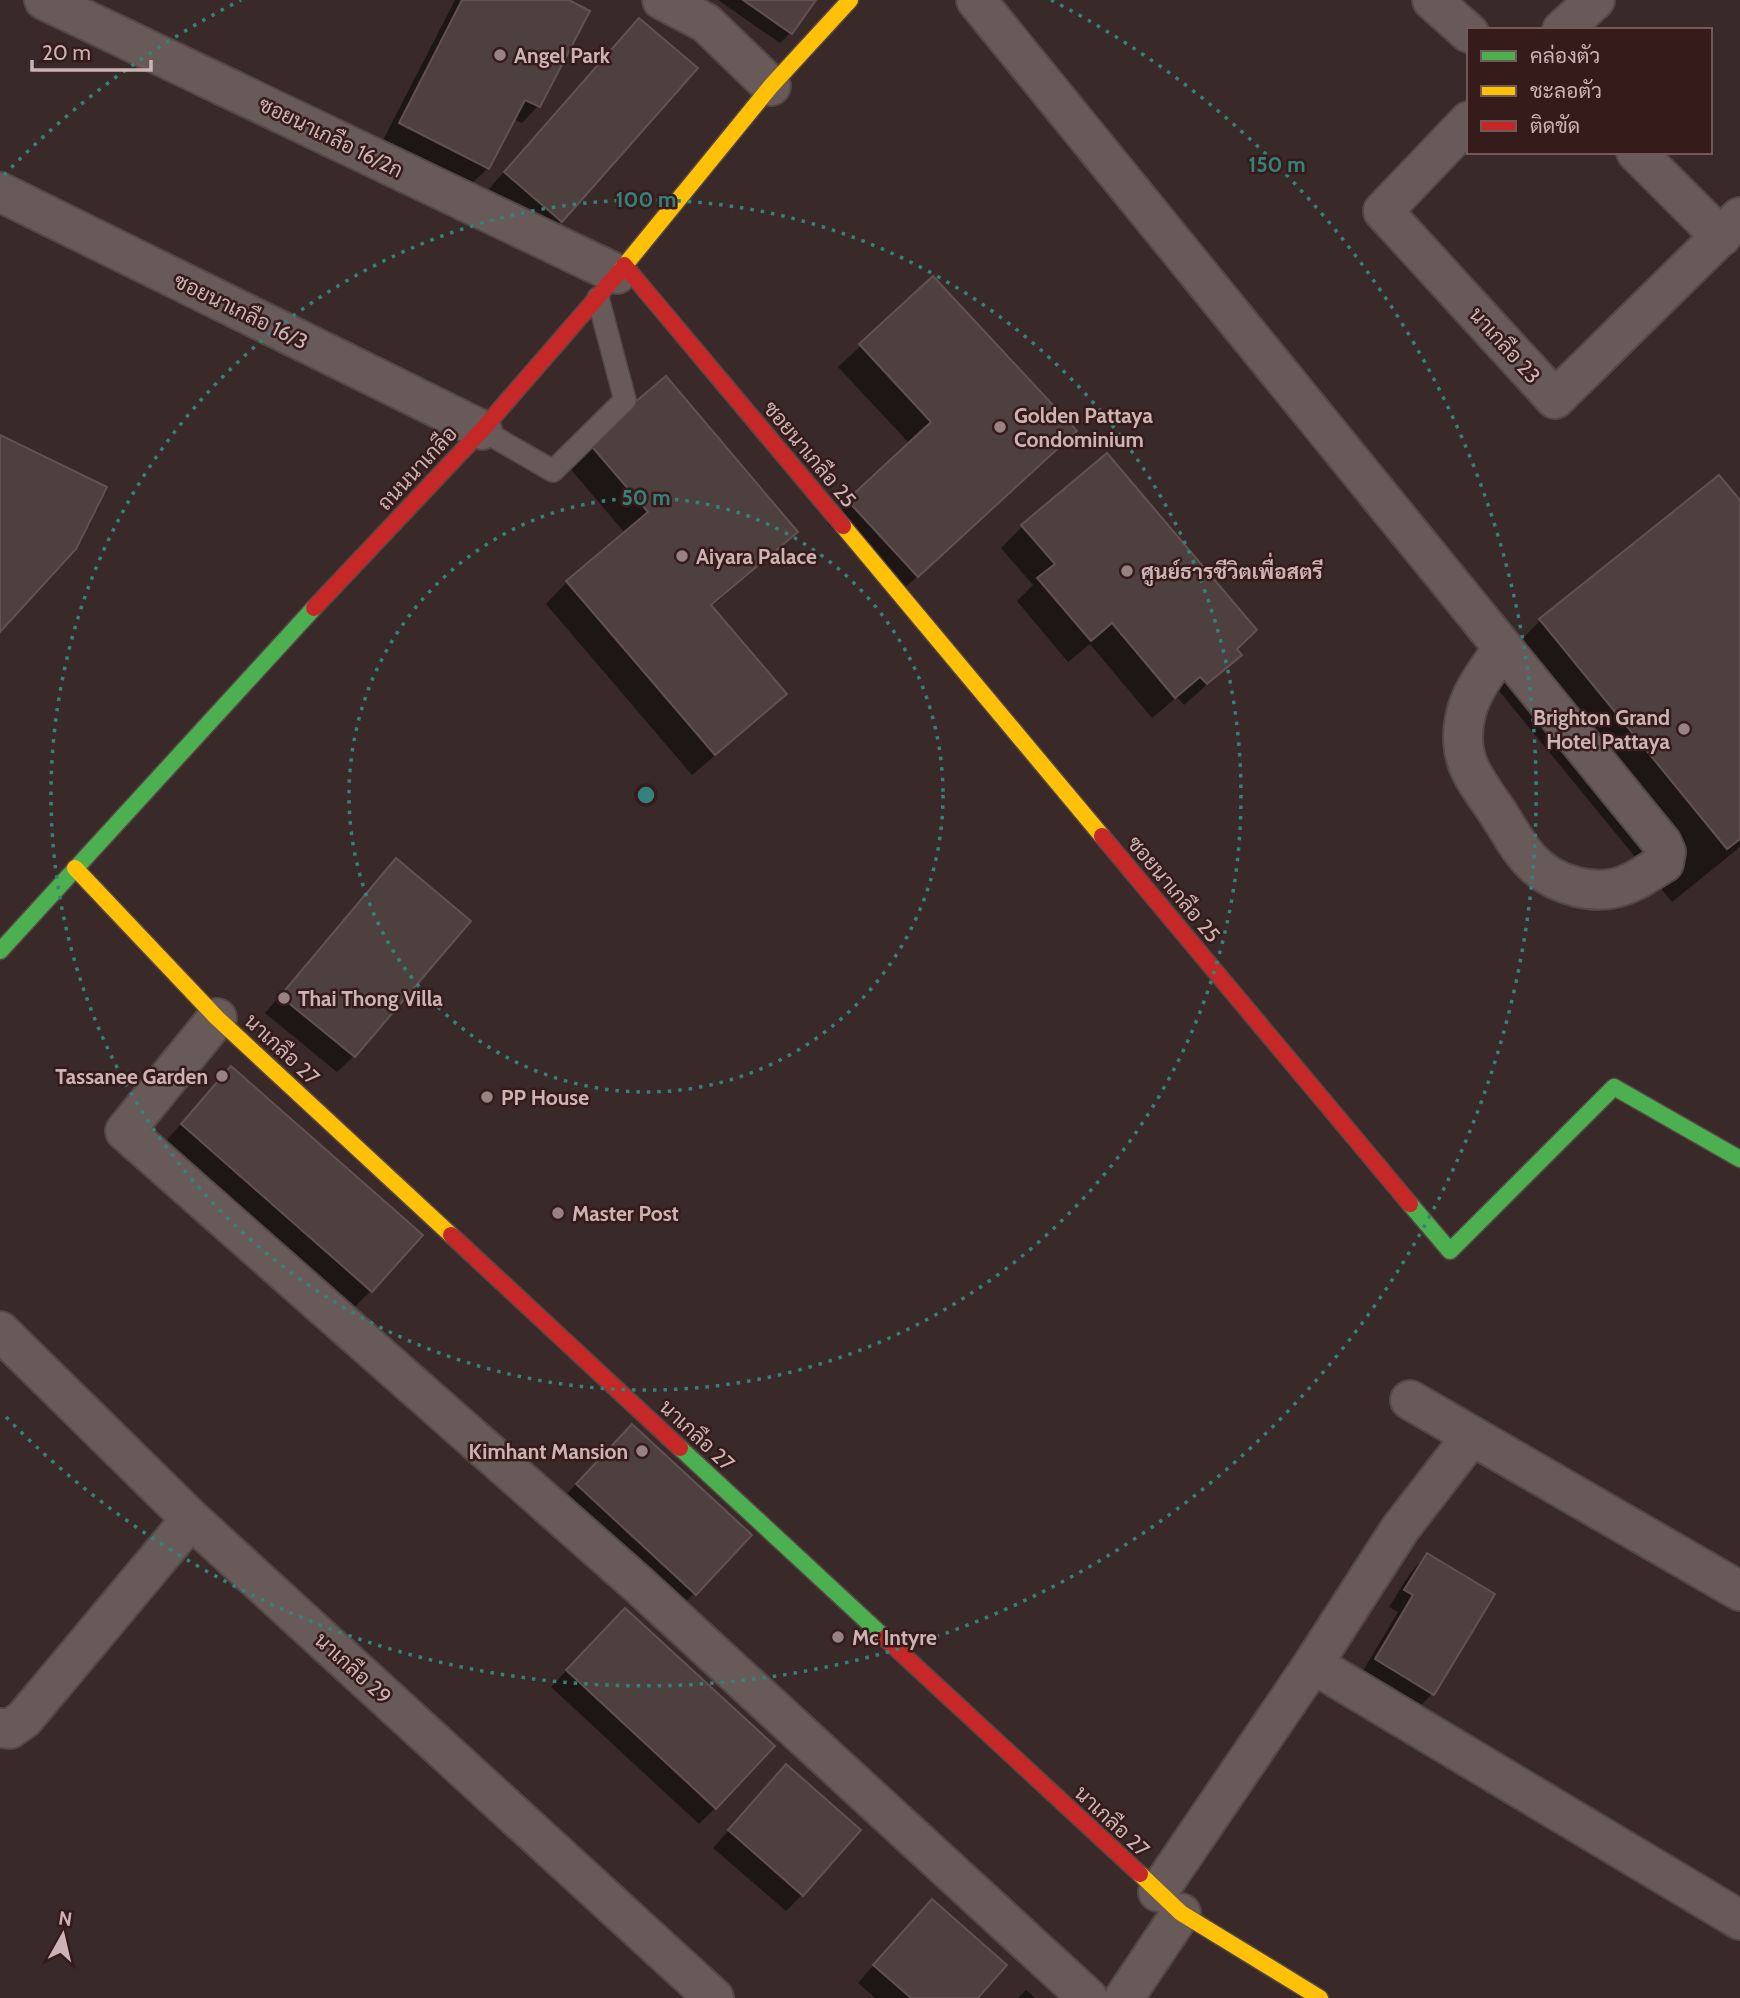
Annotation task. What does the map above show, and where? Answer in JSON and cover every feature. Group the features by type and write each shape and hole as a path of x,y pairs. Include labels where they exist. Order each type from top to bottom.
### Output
{"street":[{"name":"ซอยนาเกลือ 16/2ก","path":"44,0 613,279"},
{"path":"662,0 706,23 771,86"},
{"name":"ถนนนาเกลือ","path":"0,951 243,684 482,430 613,279 771,86 850,0"},
{"path":"976,0 1662,843 1666,852 1664,863 1630,883 1612,889 1584,889 1559,883 1530,860 1468,770 1464,750 1465,718 1474,692 1503,648"},
{"path":"1432,0 1467,31"},
{"path":"1564,28 1595,0"},
{"name":"นาเกลือ 23","path":"1467,123 1384,211 1555,399 1730,227 1639,154"},
{"name":"ซอยนาเกลือ 16/3","path":"0,192 482,430"},
{"name":"ซอยนาเกลือ 25","path":"613,279 1450,1251 1614,1087 1740,1159"},
{"name":"นาเกลือ 27","path":"75,868 217,1018 1169,1903 1320,1998"},
{"path":"217,1018 125,1130 639,1585 1088,1998"},
{"name":"นาเกลือ 29","path":"0,1331 191,1519 713,1998"},
{"path":"1410,1400 1740,1591"},
{"path":"1124,1998 1169,1903 1313,1664 1400,1529 1471,1437"},
{"path":"0,1728 10,1729 24,1719 191,1519"},
{"path":"1313,1664 1740,1920"}],"lane":[{"path":"482,430 553,471 625,401 613,279"}],"building":[{"name":"Angel Park","path":"462,0 569,0 590,11 540,107 525,100 489,169 399,123"},
{"path":"743,0 816,0 792,34"},
{"path":"639,18 698,68 562,222 504,172"},
{"name":"Golden Pattaya Condominium","path":"933,276 1077,431 918,577 847,500 931,422 859,344"},
{"name":"Aiyara Palace","path":"666,376 798,532 711,605 787,694 715,755 566,581 648,512 588,442"},
{"path":"0,435 107,487 76,549 0,632"},
{"name":"ศูนย์ธารชีวิตเพื่อสตรี","path":"1107,453 1257,630 1237,649 1242,655 1207,684 1200,677 1175,698 1112,623 1091,641 1037,578 1055,564 1021,525"},
{"name":"Brighton Grand Hotel Pattaya","path":"1719,475 1740,500 1740,839 1727,849 1539,619"},
{"path":"396,858 471,921 355,1057 280,996"},
{"path":"231,1066 423,1235 372,1292 181,1124"},
{"path":"632,1424 752,1535 696,1595 576,1484"},
{"path":"1427,1553 1495,1594 1434,1695 1375,1659 1413,1595 1404,1590"},
{"path":"625,1608 775,1746 716,1809 566,1670"},
{"path":"786,1764 861,1830 803,1896 728,1830"},
{"path":"932,1899 1007,1965 978,1998 911,1998 873,1965"}],"traffic: fast":[{"path":"0,951 314,608"},
{"path":"1410,1204 1450,1251 1614,1087 1740,1159"},
{"path":"680,1448 885,1638"}],"traffic: slow":[{"path":"621,270 771,86 850,0"},
{"path":"843,526 1102,836"},
{"path":"75,868 217,1018 451,1235"},
{"path":"1140,1874 1181,1913 1320,1998"}],"traffic: jam":[{"path":"624,265 843,526"},
{"path":"314,608 482,430 621,270"},
{"path":"1102,836 1410,1204"},
{"path":"451,1235 680,1448"},
{"path":"885,1638 1140,1874"}],"place":[{"name":"Angel Park","path":"500,55"},
{"name":"Golden Pattaya Condominium","path":"1000,427"},
{"name":"Aiyara Palace","path":"682,556"},
{"name":"ศูนย์ธารชีวิตเพื่อสตรี","path":"1127,571"},
{"name":"Brighton Grand Hotel Pattaya","path":"1684,729"},
{"name":"Thai Thong Villa","path":"284,998"},
{"name":"Tassanee Garden","path":"222,1076"},
{"name":"PP House","path":"487,1097"},
{"name":"Master Post","path":"558,1213"},
{"name":"Kimhant Mansion","path":"642,1451"},
{"name":"Mc Intyre","path":"838,1637"}]}
